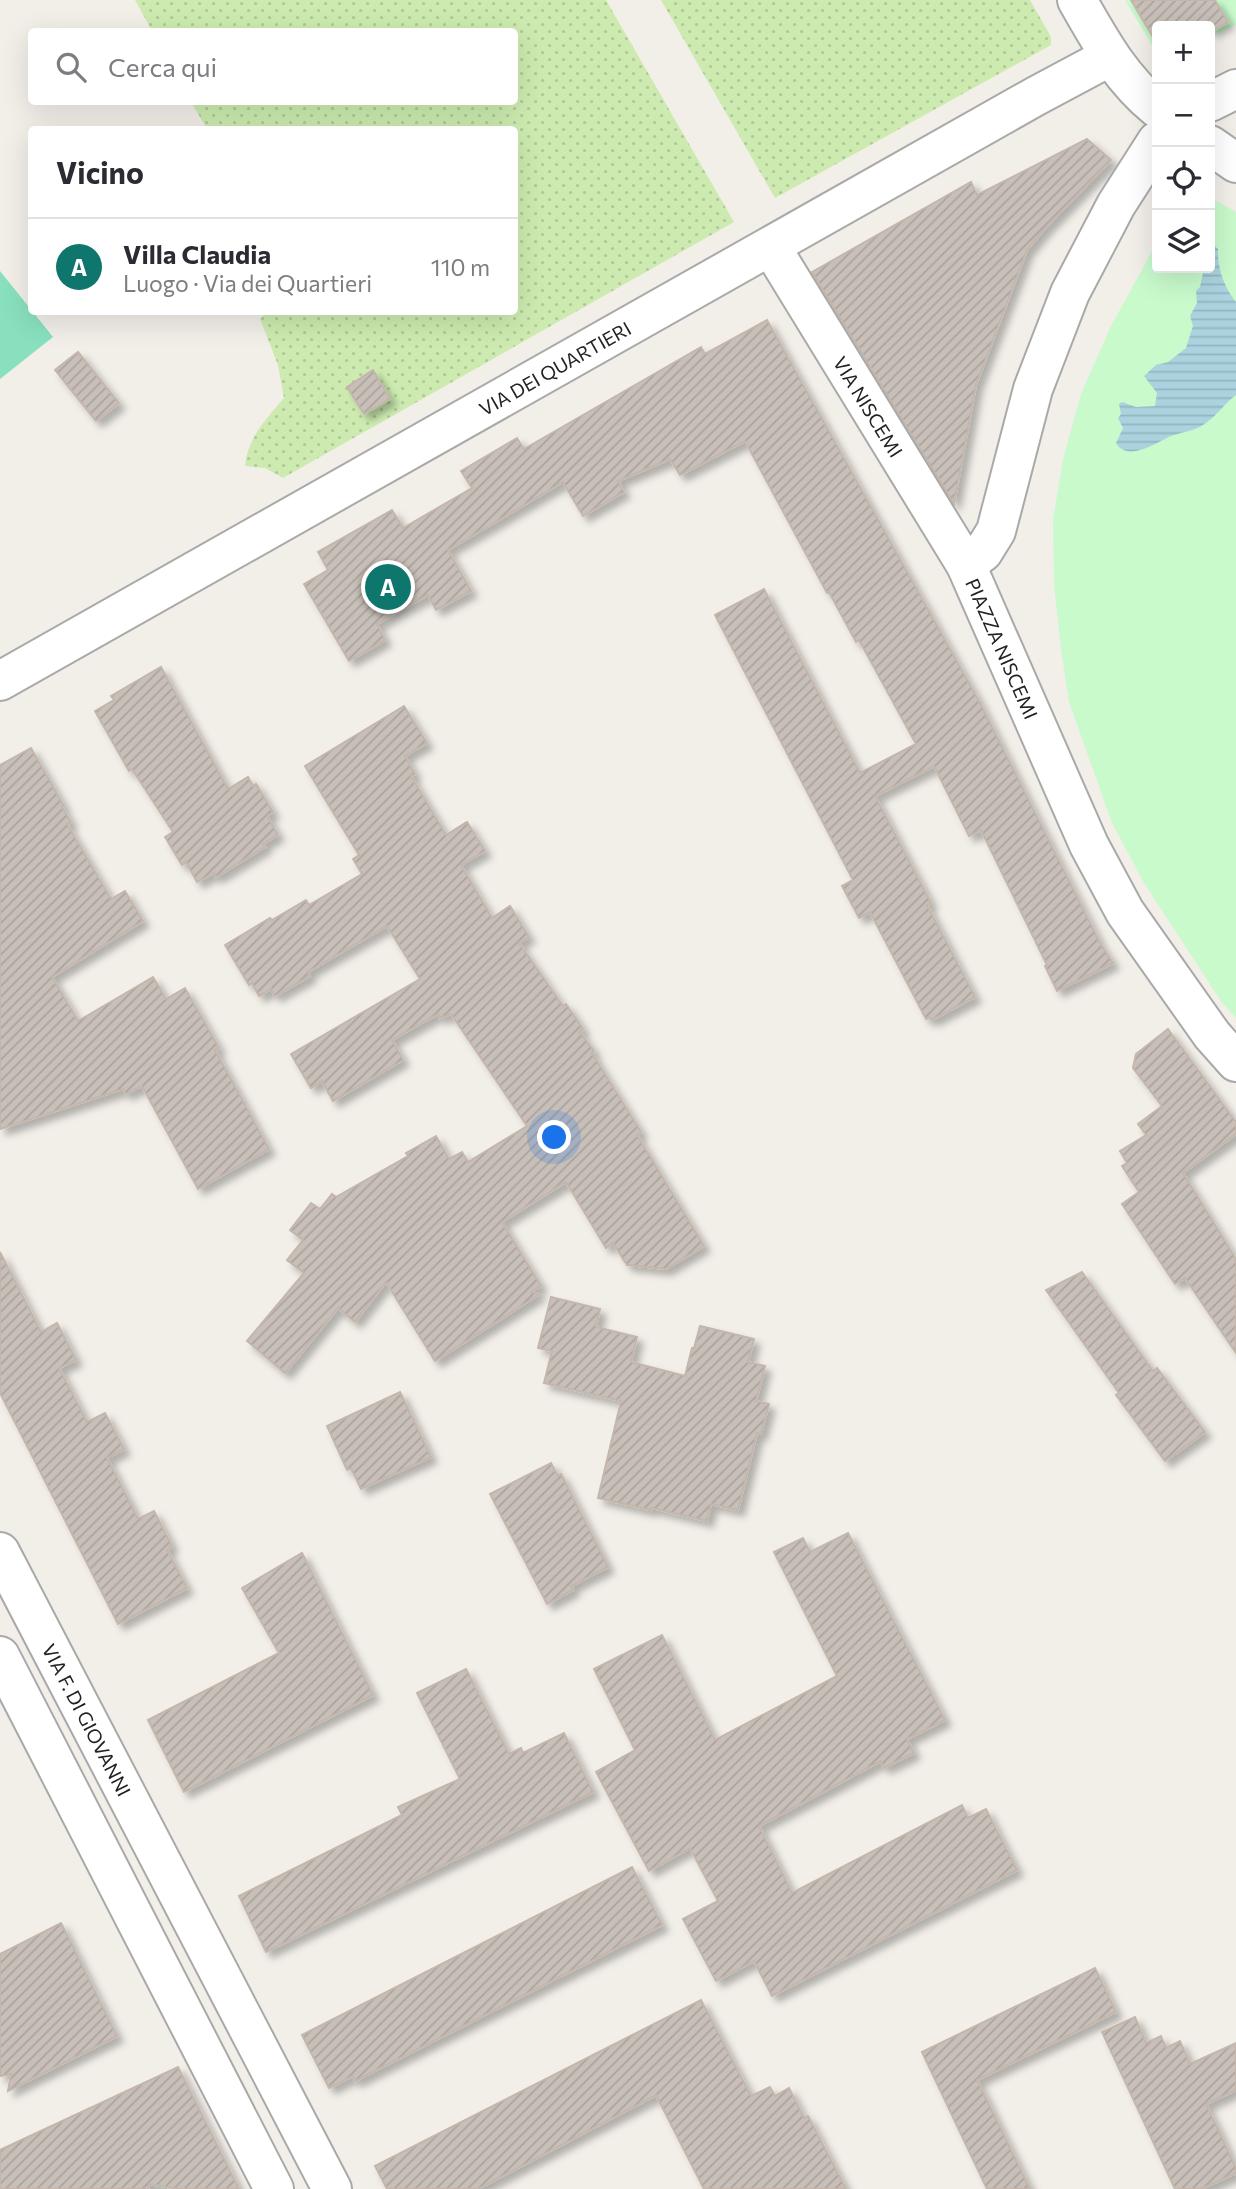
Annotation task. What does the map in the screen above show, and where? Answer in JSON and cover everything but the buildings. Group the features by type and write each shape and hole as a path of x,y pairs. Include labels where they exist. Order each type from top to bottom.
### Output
{"street":[{"path":"1077,0 1110,57 1137,91 1152,104"},
{"name":"VIA DEI QUARTIERI","path":"0,681 1036,96 1110,57"},
{"path":"1215,100 1236,89"},
{"name":"PIAZZA NISCEMI","path":"1153,147 1116,205 1070,293 1033,389 996,531 983,552 966,565 1089,845 1125,912 1212,1035 1236,1062"},
{"name":"VIA NISCEMI","path":"771,247 966,565"},
{"name":"VIA F. DI GIOVANNI","path":"0,1552 332,2189"},
{"path":"0,1656 274,2189"},
{"path":"130,1909 175,1887"}],"green space":[{"path":"135,0 606,0 734,222 283,478 265,468 245,466 254,437 284,398 278,365 260,319 263,315 518,315 518,126 205,126 193,105 518,105 518,28 150,28"},
{"path":"661,0 1030,0 1051,37 1051,45 775,198"},
{"path":"1125,0 1236,0 1236,25 1215,35 1215,21 1152,21 1152,46"},
{"path":"1215,200 1236,212 1236,1018 1221,1001 1144,883 1112,823 1069,702 1054,584 1053,520 1063,459 1081,394 1110,328 1152,251 1152,273 1215,273"},
{"path":"0,271 28,306 28,315 35,315 53,337 0,379"}],"water":[{"path":"1215,246 1218,249 1222,277 1236,302 1236,395 1199,427 1143,449 1121,449 1116,443 1123,428 1118,418 1121,414 1119,404 1122,402 1136,407 1155,406 1157,393 1144,376 1156,365 1168,362 1186,348 1193,326 1190,316 1197,303 1196,291 1200,287 1203,273 1215,273"}],"place":[{"name":"Villa Claudia","path":"388,587"}]}
